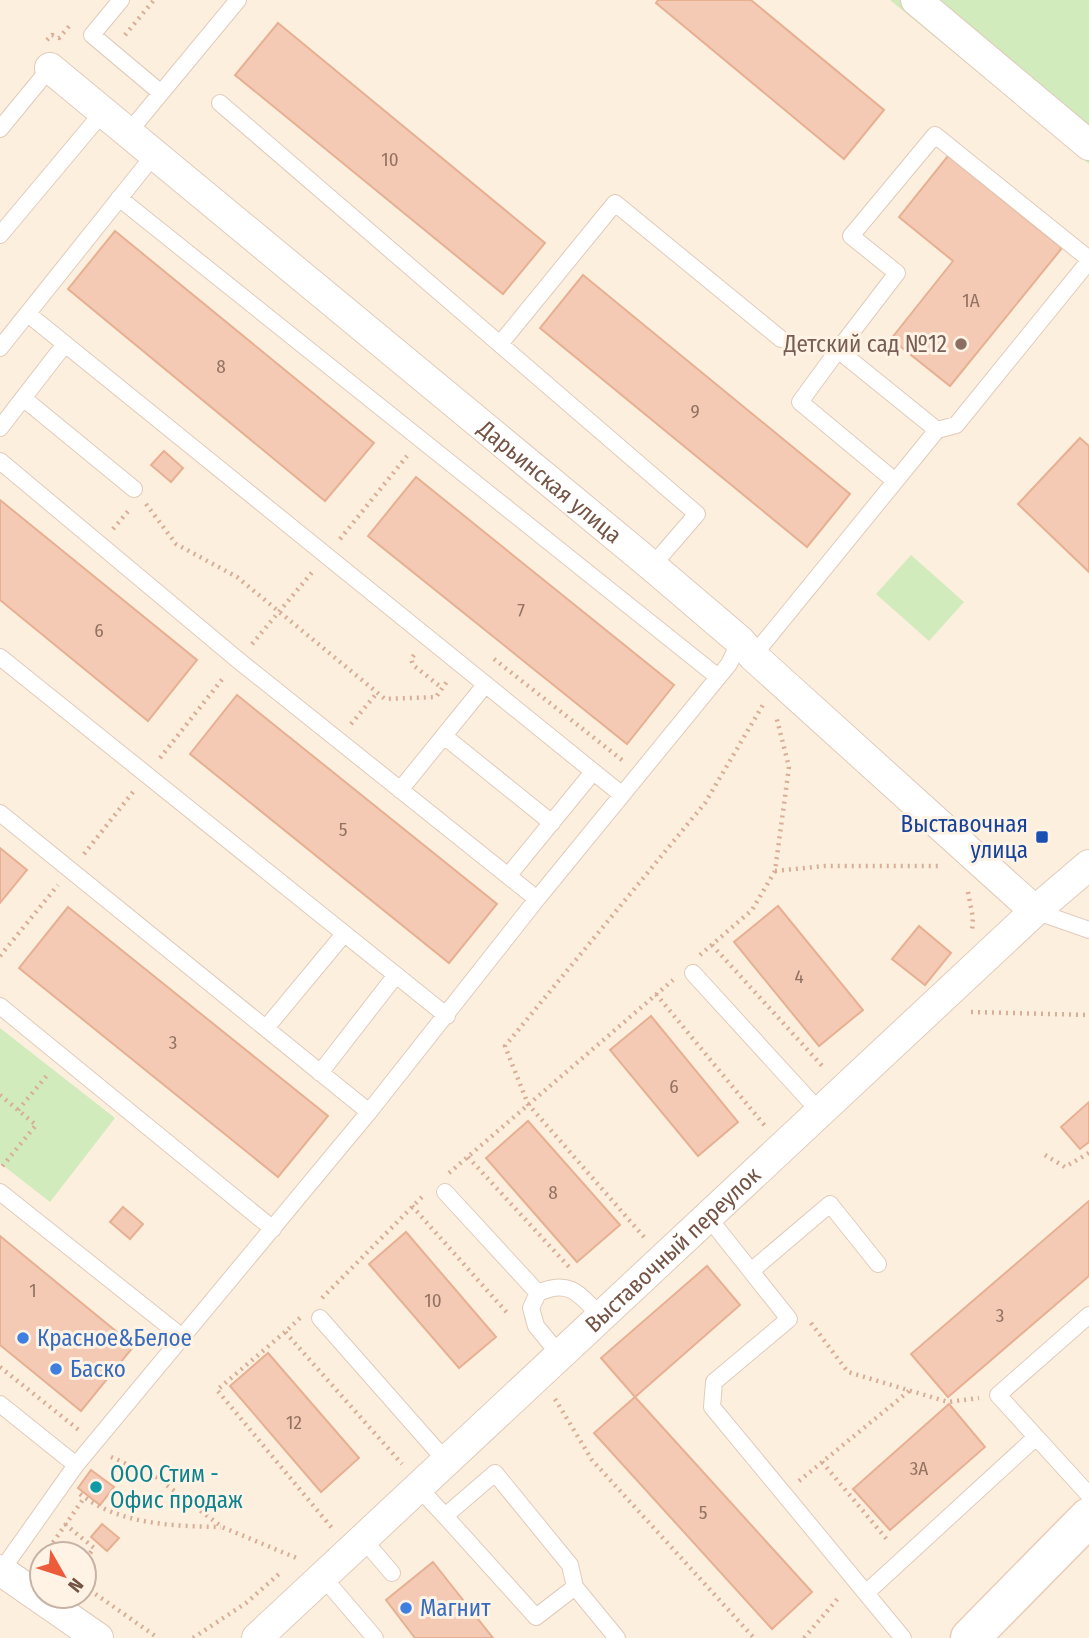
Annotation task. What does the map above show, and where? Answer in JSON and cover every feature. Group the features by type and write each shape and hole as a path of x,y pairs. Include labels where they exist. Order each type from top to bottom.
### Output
{"street":[{"path":"916,0 1089,145"},
{"name":"Дарьинская улица","path":"50,68 653,566 756,664 1035,911"},
{"name":"Выставочный переулок","path":"257,1638 357,1545 410,1476 446,1461 1035,911 1089,865"},
{"path":"970,1638 1089,1517"},
{"path":"0,1570 98,1638"}],"lane":[{"path":"121,0 92,35 161,93"},
{"path":"128,133 238,0"},
{"path":"0,129 50,68"},
{"path":"220,103 697,514 653,566"},
{"path":"0,235 103,112"},
{"path":"0,1570 76,1465 447,1016 621,794 719,677 756,664 937,430 957,425 1089,260 935,135 851,236 897,273 800,402 895,481"},
{"path":"0,348 154,155"},
{"path":"119,198 719,677"},
{"path":"500,344 615,203 781,339"},
{"path":"28,314 621,794"},
{"path":"0,428 65,344"},
{"path":"838,350 937,430"},
{"path":"23,398 137,493"},
{"path":"0,461 238,660 537,900"},
{"path":"0,657 447,1016"},
{"path":"400,790 485,685"},
{"path":"444,736 552,822"},
{"path":"508,876 593,772"},
{"path":"0,813 369,1112"},
{"path":"1035,911 1089,930"},
{"path":"266,1028 344,934"},
{"path":"693,967 820,1112"},
{"path":"320,1073 396,975"},
{"path":"0,1006 273,1229"},
{"path":"439,1188 538,1293"},
{"path":"0,1192 181,1336"},
{"path":"751,1271 830,1204 878,1264"},
{"path":"708,1217 789,1319 714,1382 712,1406 903,1638"},
{"path":"553,1361 536,1326 531,1308 538,1293 554,1285 574,1290 601,1317"},
{"path":"1089,1315 998,1395 1089,1495"},
{"path":"320,1318 446,1461"},
{"path":"0,1404 76,1465"},
{"path":"866,1593 1036,1437"},
{"path":"445,1516 495,1473 570,1565 575,1587 617,1638"},
{"path":"410,1476 536,1617 575,1587"},
{"path":"357,1545 392,1573"},
{"path":"323,1577 375,1638"}],"path":[{"path":"111,51 154,0"},
{"path":"238,660 422,438"},
{"path":"100,544 137,493 176,544 237,577 385,699 436,697 477,645 617,757 622,760 628,756"},
{"path":"330,528 351,545"},
{"path":"419,656 414,655 411,659 412,665 442,688"},
{"path":"693,967 712,945 752,911 775,871 789,767 756,664"},
{"path":"665,1257 651,1245 528,1104 505,1046 705,803 756,664"},
{"path":"439,671 449,680"},
{"path":"337,740 377,693"},
{"path":"775,871 824,866 954,867 975,860"},
{"path":"0,956 71,870"},
{"path":"712,945 826,1071"},
{"path":"319,1300 412,1206 439,1188 468,1157 675,978"},
{"path":"656,994 774,1137"},
{"path":"928,1011 1089,1015"},
{"path":"18,1110 63,1057"},
{"path":"0,1094 36,1125 0,1169"},
{"path":"1045,1155 1065,1167 1089,1153"},
{"path":"468,1157 577,1275"},
{"path":"412,1206 510,1316"},
{"path":"302,1316 218,1390 357,1545"},
{"path":"789,1319 808,1319 848,1372 948,1402 998,1395"},
{"path":"285,1332 410,1476"},
{"path":"553,1361 553,1395 592,1460 754,1638"},
{"path":"0,1367 80,1432 85,1425"},
{"path":"782,1494 910,1391"},
{"path":"91,1448 156,1477 222,1527 297,1558 323,1577"},
{"path":"822,1462 903,1559"},
{"path":"54,1540 84,1497"},
{"path":"95,1506 161,1526 222,1527"},
{"path":"65,1524 84,1540"},
{"path":"804,1638 854,1580"},
{"path":"98,1596 158,1638"}],"green space":[{"path":"890,0 1089,0 1089,164"},
{"path":"911,555 964,602 929,641 876,594"},
{"path":"0,1028 115,1118 50,1202 0,1163"}],"building":[{"path":"658,0 751,0 884,110 844,159 656,3"},
{"path":"278,23 545,243 503,294 235,75"},
{"path":"948,156 1062,248 950,386 891,339 953,261 899,217"},
{"path":"115,231 374,443 325,501 68,289"},
{"path":"583,275 850,494 807,547 540,328"},
{"path":"1080,438 1089,446 1089,572 1018,504"},
{"path":"164,451 183,468 171,482 151,465"},
{"path":"416,477 674,685 627,744 368,536"},
{"path":"0,500 197,660 148,721 0,600"},
{"path":"237,695 497,904 449,963 190,754"},
{"path":"0,848 27,870 0,903"},
{"path":"778,906 863,1010 819,1046 734,942"},
{"path":"68,907 328,1116 278,1177 19,968"},
{"path":"919,926 951,953 925,985 892,959"},
{"path":"651,1016 738,1122 698,1156 610,1050"},
{"path":"1089,1102 1089,1142 1080,1149 1061,1127"},
{"path":"528,1121 620,1225 577,1262 486,1158"},
{"path":"1089,1201 1089,1276 948,1397 911,1354"},
{"path":"123,1207 143,1224 130,1239 110,1222"},
{"path":"406,1232 496,1337 459,1368 369,1264"},
{"path":"0,1236 134,1346 81,1411 0,1345"},
{"path":"707,1266 740,1305 635,1397 601,1358"},
{"path":"268,1353 359,1458 321,1492 230,1386"},
{"path":"635,1397 812,1592 772,1629 594,1433"},
{"path":"949,1404 985,1447 890,1530 853,1489"},
{"name":"ООО Стим - Офис продаж","path":"91,1470 114,1487 100,1505 78,1488"},
{"path":"102,1524 119,1538 107,1551 98,1540 91,1537"},
{"path":"433,1562 493,1638 415,1638 386,1600"}],"place":[{"name":"Детский сад №12","path":"961,344"},
{"name":"Выставочная улица","path":"1042,837"},
{"name":"Красное&Белое","path":"23,1338"},
{"name":"Баско","path":"56,1369"},
{"name":"ООО Стим - Офис продаж","path":"96,1487"},
{"name":"Магнит","path":"406,1608"}]}
